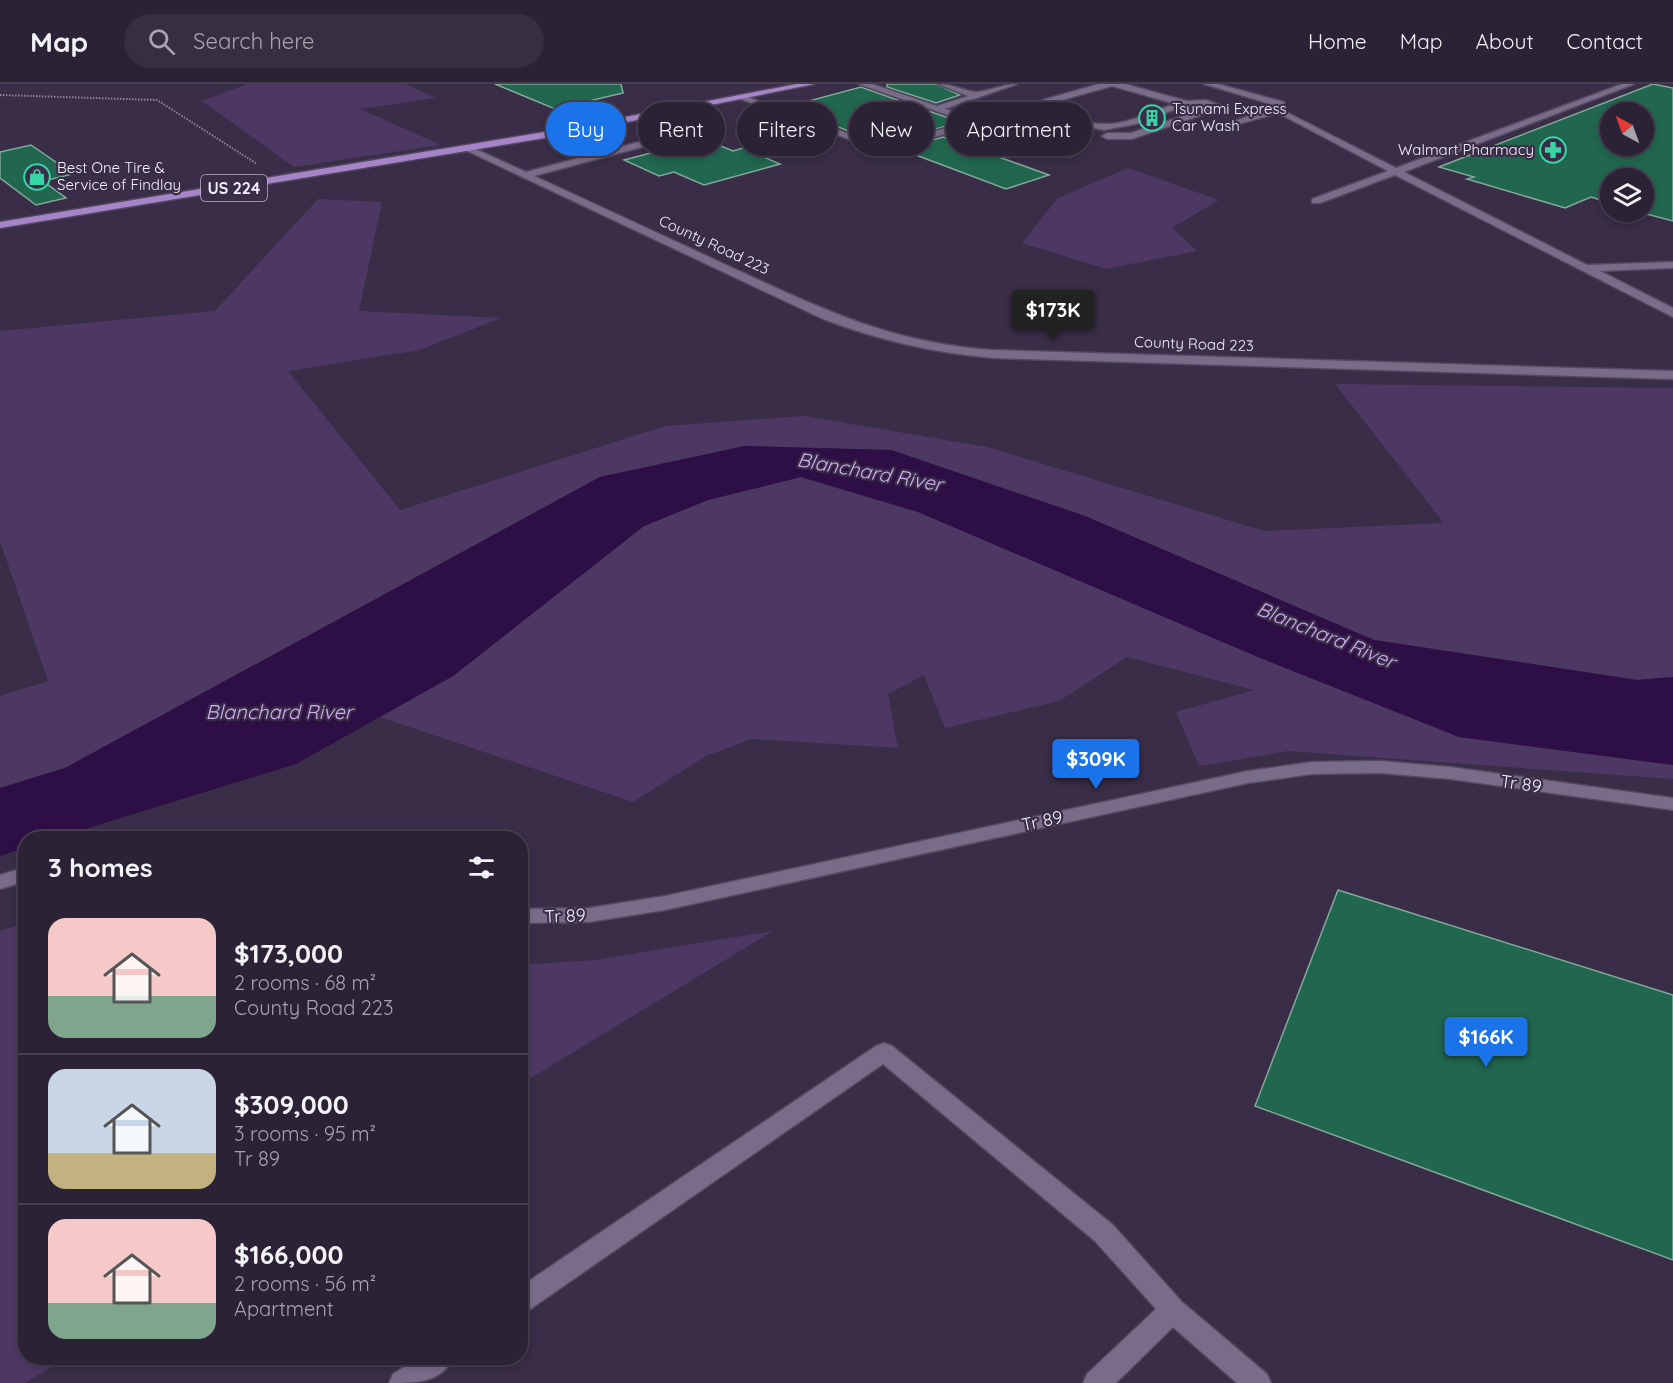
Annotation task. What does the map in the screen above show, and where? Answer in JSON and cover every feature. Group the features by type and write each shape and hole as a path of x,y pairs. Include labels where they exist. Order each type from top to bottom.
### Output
{"main road":[{"name":"US 224","path":"722,102 810,84"},
{"name":"US 224","path":"0,225 468,149 638,118"}],"street":[{"path":"863,84 946,111"},
{"path":"875,88 892,84"},
{"path":"942,84 978,96"},
{"path":"936,108 1014,84"},
{"path":"1050,102 1109,84"},
{"path":"1116,84 1186,104"},
{"path":"1208,84 1281,104 1282,113 1673,313"},
{"path":"1316,201 1630,84"},
{"path":"742,98 883,149 946,132"},
{"path":"1092,123 1105,127 1186,104 1203,102 1220,107 1132,136 1107,136"},
{"path":"1238,123 1281,109"},
{"path":"526,176 638,145"},
{"name":"County Road 223","path":"468,149 827,316 882,337 935,349 994,354 1673,375"},
{"path":"1586,268 1673,265"},
{"name":"Tr 89","path":"528,916 590,915 665,903 1237,779 1312,768 1380,767 1450,773 1673,804"},
{"path":"0,882 18,876"},
{"path":"528,1297 884,1052 1104,1233 1173,1310 1257,1383"},
{"path":"1096,1383 1173,1310"},
{"path":"403,1383 430,1365"}],"path":[{"path":"0,94 157,100 283,180"}],"shaded area":[{"path":"247,84 405,84 436,98 360,109 441,145 294,167 202,101"},
{"path":"1128,168 1219,200 1172,228 1197,251 1106,269 1022,243 1058,198"},
{"path":"318,199 382,202 359,311 501,318 420,350 288,371 400,510 665,426 803,416 987,447 1264,531 1444,523 1335,384 1673,388 1673,677 1637,680 1374,640 1085,516 891,450 745,446 600,477 65,768 0,788 0,696 48,681 0,541 0,331 215,311"},
{"path":"801,477 918,512 1459,737 1673,765 1673,779 1288,751 1199,766 1176,712 1254,690 1127,657 1059,701 945,728 924,675 888,694 898,748 752,739 706,756 633,802 380,717 453,676 644,526 708,500"},
{"path":"18,925 18,1365 55,1365 25,1383 0,1383 0,931"},
{"path":"773,931 528,1080 528,965 595,960"}],"water":[{"name":"Blanchard River","path":"745,446 891,450 1085,516 1374,640 1637,680 1673,677 1673,765 1459,737 1260,658 918,512 801,477 708,500 644,526 453,676 296,764 79,831 18,831 18,850 0,856 0,788 65,768 600,477"}],"building":[{"path":"495,84 621,84 623,93 585,102 546,102 546,105"},
{"path":"887,84 936,84 960,95 936,103 887,87"},
{"path":"1653,84 1673,88 1673,221 1654,216 1654,168 1600,168 1600,200 1591,197 1565,208 1467,179 1474,177 1439,167 1600,105 1600,156 1654,156 1654,102 1607,102"},
{"path":"861,87 903,102 849,102 849,131 837,127 837,102 805,102"},
{"path":"934,113 946,117 946,126 934,130"},
{"path":"946,138 946,156 996,156 1049,175 1006,189 919,156 934,156 934,140"},
{"name":"Best One Tire & Service of Findlay","path":"31,145 73,174 43,181 66,198 36,205 0,178 0,152"},
{"path":"725,148 733,151 737,150 737,156 762,156 780,164 704,185 674,172 659,176 624,160 639,156 725,156"},
{"path":"1338,890 1673,995 1673,1260 1255,1106"}],"place":[{"name":"Tsunami Express Car Wash","path":"1152,118"},
{"name":"Walmart Pharmacy","path":"1553,150"},
{"name":"Best One Tire & Service of Findlay","path":"37,177"}]}
